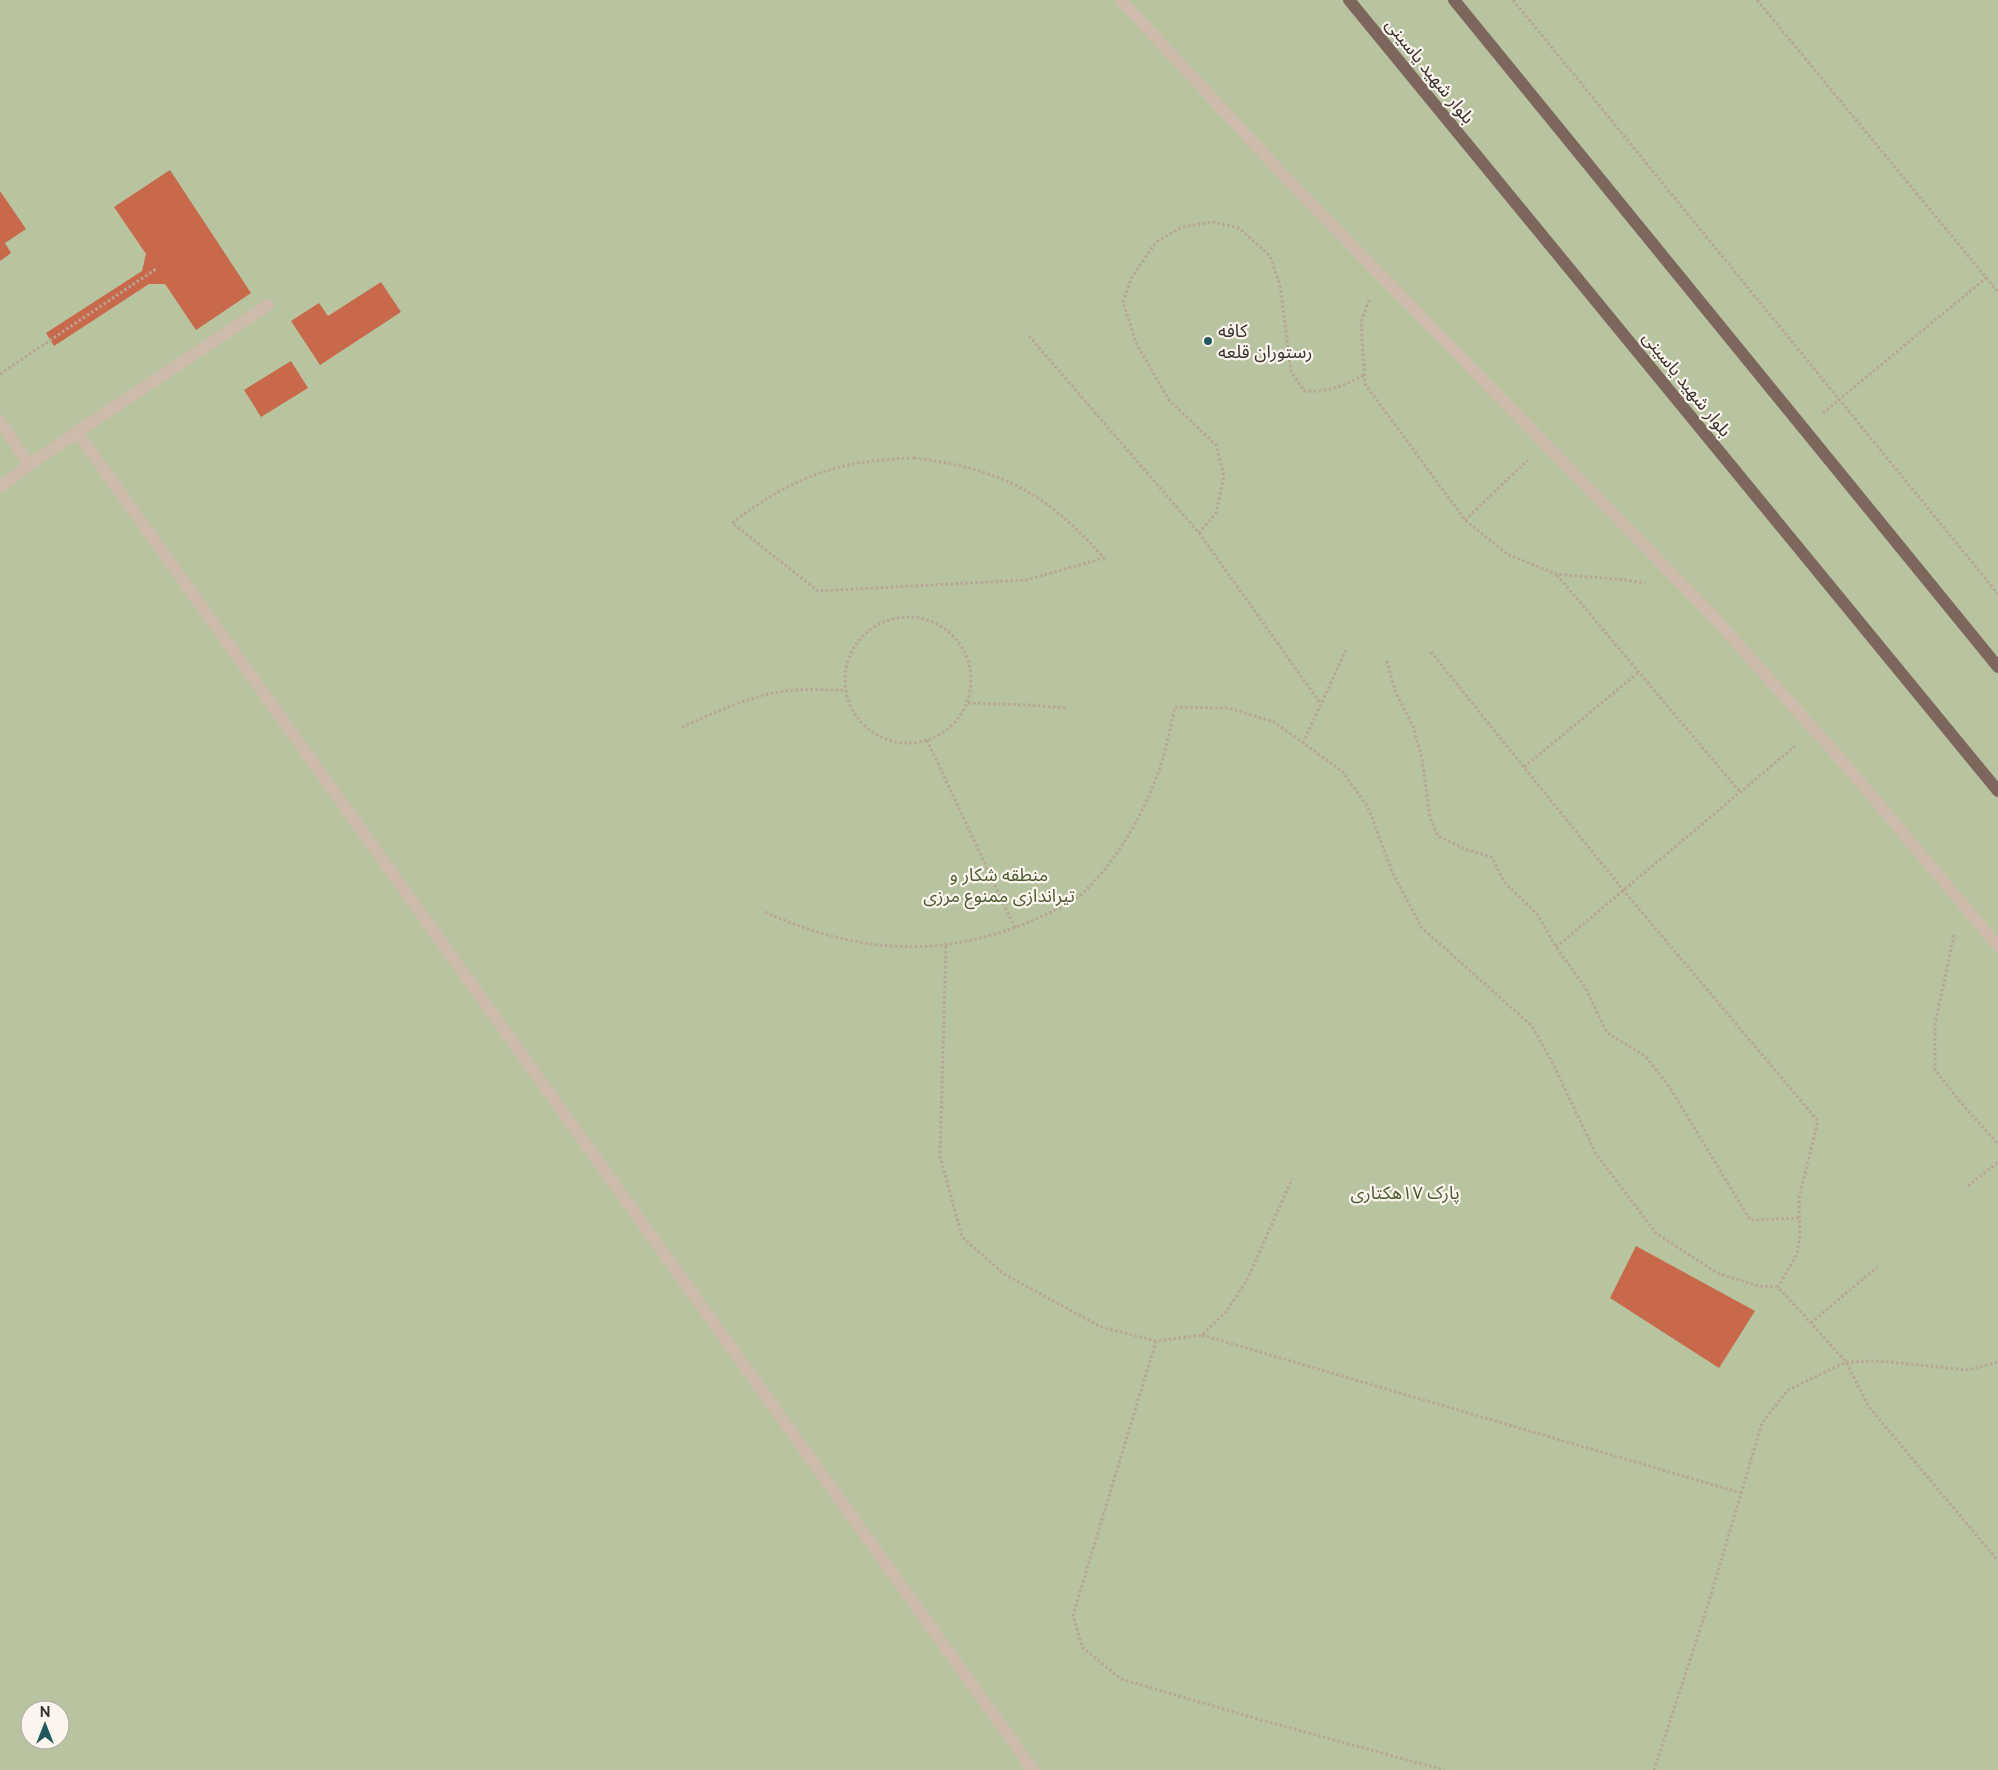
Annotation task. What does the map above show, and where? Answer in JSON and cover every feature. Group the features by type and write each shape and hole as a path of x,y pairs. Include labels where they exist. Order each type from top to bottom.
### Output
{"main road":[{"name":"بلوار شهید یاسینی","path":"1349,0 1998,791"},
{"path":"1454,0 1998,667"}],"street":[{"path":"1121,0 1289,181 1690,592 1814,730 1998,946"},
{"path":"0,487 77,432 268,305"},
{"path":"0,421 29,465"},
{"path":"77,432 1033,1770"}],"path":[{"path":"1513,0 1998,594"},
{"path":"1757,0 1998,292"},
{"path":"1199,533 1216,513 1224,476 1216,445 1169,400 1136,343 1123,302 1132,277 1156,242 1182,227 1213,222 1239,228 1270,256 1280,285 1291,371 1304,391 1318,392 1344,386 1364,375"},
{"path":"0,374 156,269"},
{"path":"1379,274 1361,322 1365,384 1465,520 1507,554 1556,574 1626,580 1690,592"},
{"path":"1803,428 1840,400 1986,278"},
{"path":"1030,336 1199,533 1321,704"},
{"path":"1465,520 1545,444"},
{"path":"914,458 950,463 986,472 1020,487 1066,518 1080,530 1104,558 1026,580 818,591 732,523 758,503 786,486 816,473 848,464 881,459 914,458"},
{"path":"1556,574 1740,792"},
{"path":"915,616 934,621 950,632 963,646 970,664 972,684 968,703 961,716 952,726 940,735 927,740 909,743 891,741 874,734 861,722 850,707 845,690 845,671 850,652 861,636 877,624 895,617 915,616"},
{"path":"1303,743 1346,650"},
{"path":"1431,652 1624,891 1818,1121 1799,1198 1800,1236 1797,1254 1778,1287"},
{"path":"1387,661 1395,692 1413,726 1422,759 1430,818 1438,836 1467,850 1492,857 1504,882 1538,916 1556,947 1585,987 1607,1033 1645,1056 1669,1086 1750,1220 1799,1218"},
{"path":"1524,768 1639,672"},
{"path":"682,727 729,706 758,698 794,690 845,690"},
{"path":"968,703 1067,708"},
{"path":"765,912 798,927 834,938 906,947 946,946 1015,928 1050,912 1083,892 1106,867 1140,815 1162,759 1175,706 1229,708 1274,722 1342,770 1368,807 1393,874 1422,928 1532,1026 1552,1062 1596,1154 1656,1233 1716,1273 1758,1286 1778,1287 1846,1362 1870,1407 1998,1561"},
{"path":"1556,947 1814,730"},
{"path":"927,740 1015,928"},
{"path":"1961,902 1935,1024 1936,1070 1967,1110 1998,1144"},
{"path":"946,946 940,1156 962,1237 1004,1274 1101,1327 1156,1341 1202,1335 1741,1493"},
{"path":"1968,1186 1998,1162"},
{"path":"1202,1335 1226,1312 1247,1280 1292,1179"},
{"path":"1811,1323 1877,1267"},
{"path":"1156,1341 1074,1615 1082,1647 1121,1679 1444,1770"},
{"path":"1654,1770 1707,1608 1762,1423 1788,1390 1846,1362 1878,1361 1968,1370 1998,1362"}],"green space":[{"name":"منطقه شکار و تیراندازی ممنوع مرزی","path":"0,0 1998,0 1998,1770 0,1770"}],"building":[{"path":"170,170 251,293 196,330 165,284 149,284 54,346 46,333 142,271 146,254 114,207"},
{"path":"0,191 26,229 5,243 11,253 0,261"},
{"path":"381,282 401,312 320,365 291,321 319,303 328,316"},
{"path":"291,361 308,388 261,417 244,390"},
{"path":"1636,1246 1755,1311 1719,1368 1610,1298"}],"place":[{"name":"کافه رستوران قلعه","path":"1208,341"}],"park label":[{"name":"پارک ۱۷هکتاری","path":"1405,1193"}]}
